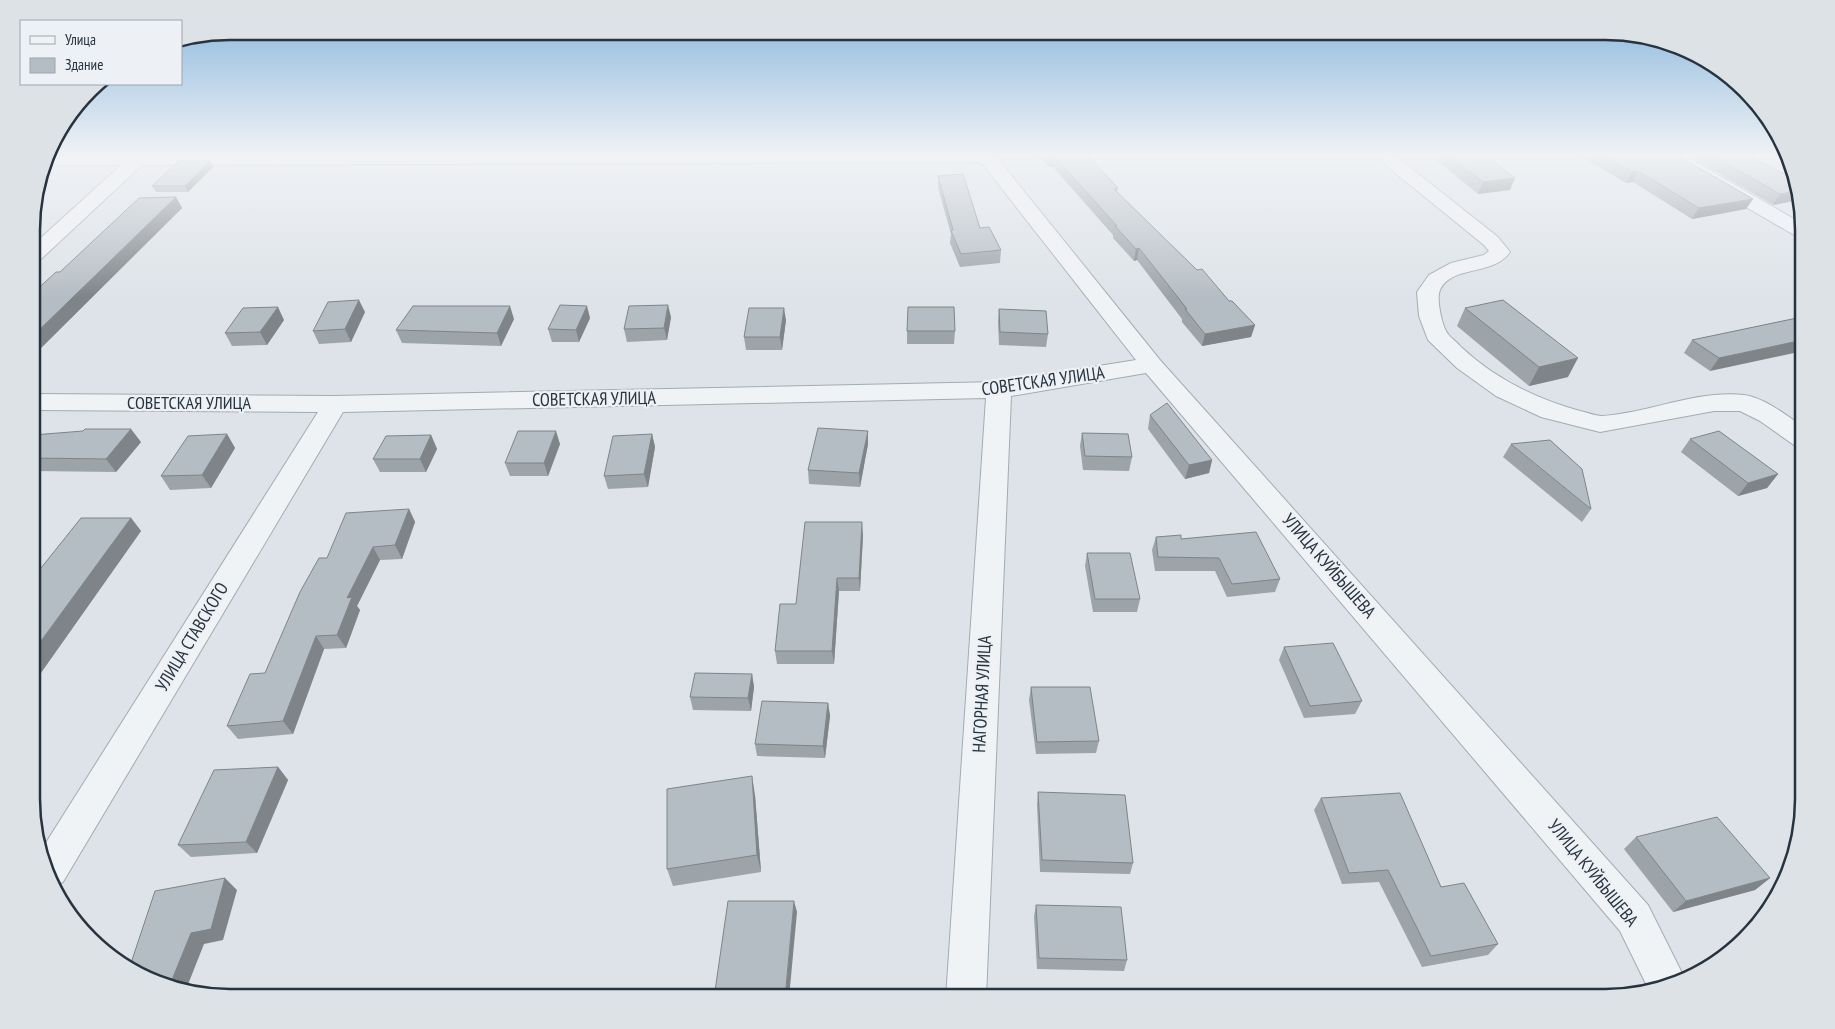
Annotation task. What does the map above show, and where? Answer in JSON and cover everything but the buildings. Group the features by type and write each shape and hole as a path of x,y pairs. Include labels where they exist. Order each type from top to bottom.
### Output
{"street":[{"path":"40,250 92,202"},
{"name":"УЛИЦА КУЙБЫШЕВА","path":"1022,202 1152,365 1634,918 1664,980"},
{"path":"1442,202 1491,240 1500,252 1492,260 1458,267 1436,280 1428,292 1430,316 1436,335 1464,363 1505,391 1550,411 1600,424 1714,403 1744,403 1769,415 1795,433"},
{"path":"1750,202 1795,227"},
{"name":"СОВЕТСКАЯ УЛИЦА","path":"40,402 335,404 998,390 1152,365"},
{"name":"НАГОРНАЯ УЛИЦА","path":"966,989 998,390"},
{"name":"УЛИЦА СТАВСКОГО","path":"52,866 335,404"}]}
